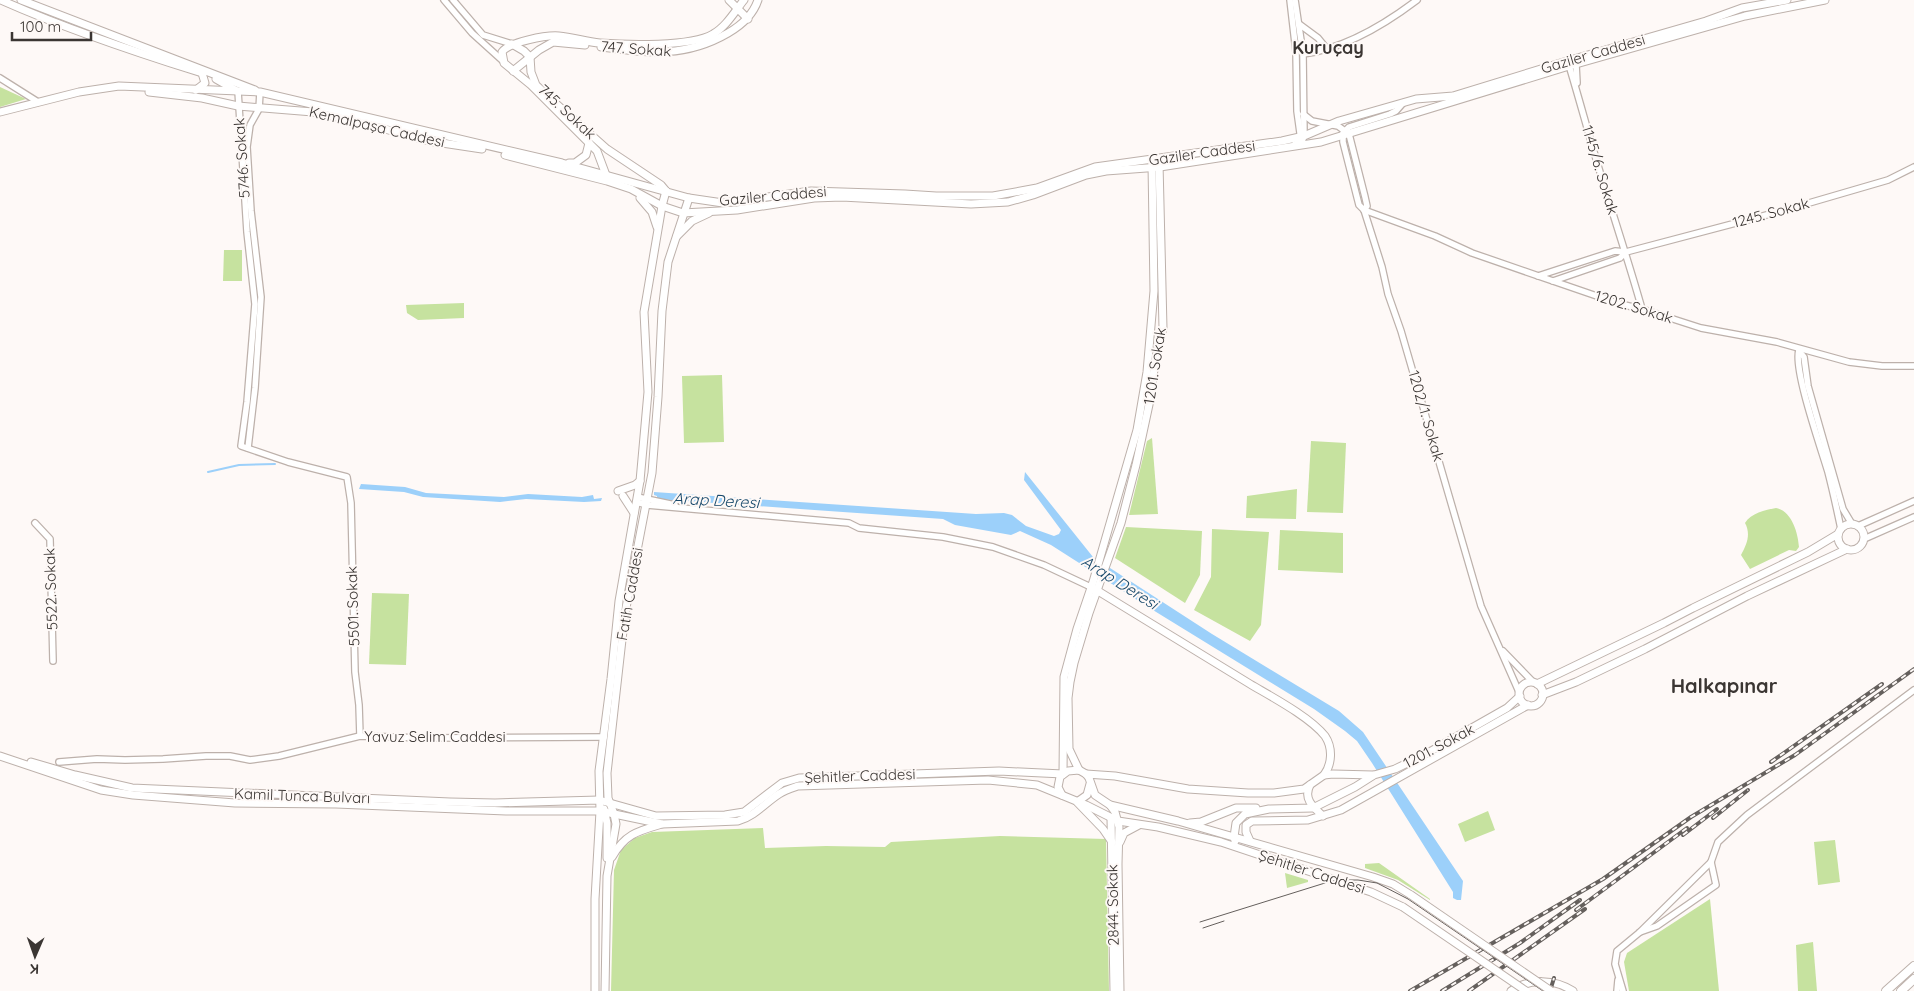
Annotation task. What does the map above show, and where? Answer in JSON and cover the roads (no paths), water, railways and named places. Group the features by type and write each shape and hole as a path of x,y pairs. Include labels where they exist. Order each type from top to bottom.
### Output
{"highway":[{"path":"1886,991 1914,964"},
{"path":"1901,991 1914,979"}],"main road":[{"path":"1,0 30,13 121,47 221,80 238,91"},
{"path":"22,0 260,92"},
{"path":"729,0 748,19"},
{"path":"744,0 755,9"},
{"name":"747. Sokak","path":"512,44 558,36 600,43 669,44 713,34 729,20 744,0"},
{"name":"747. Sokak","path":"513,71 530,57 554,42 654,53 677,52 712,42 748,19 755,9 758,0"},
{"name":"Gaziler Caddesi","path":"606,177 688,198 723,203 811,191 936,196 993,196 1037,188 1095,167 1156,164 1282,141 1345,134 1571,64 1742,8 1787,0"},
{"name":"Gaziler Caddesi","path":"683,213 737,210 842,197 970,204 1008,202 1106,171 1270,150 1303,140 1333,125 1416,99 1453,96 1802,1 1825,0"},
{"path":"503,60 502,52 512,44 530,57"},
{"name":"745. Sokak","path":"530,57 531,72 536,85 607,149 661,185 666,191"},
{"name":"745. Sokak","path":"503,60 597,151 606,177"},
{"path":"196,90 205,83 202,73"},
{"name":"Kemalpaşa Caddesi","path":"119,86 202,98 259,109 278,108 336,116 429,141 494,152 606,177"},
{"name":"Kemalpaşa Caddesi","path":"0,112 92,90 119,86 260,92 562,163 606,177 662,206 683,213"},
{"path":"562,163 575,164 586,155 589,143"},
{"name":"1201. Sokak","path":"1096,586 1099,562 1137,430 1147,372 1154,291 1156,164"},
{"name":"1201. Sokak","path":"1096,586 1106,567 1121,523 1150,400 1163,328 1156,164"},
{"path":"631,189 652,212 658,231"},
{"path":"605,991 608,876 607,823 603,807 599,771 619,601 640,481 648,392 644,312 666,191"},
{"name":"Fatih Caddesi","path":"603,807 625,614 652,473 662,311 668,262 688,198"},
{"path":"674,241 679,233 692,221 714,211"},
{"path":"1154,291 1157,292 1163,328"},
{"path":"634,513 620,494 640,481"},
{"path":"1528,705 1523,702 1520,694 1525,684 1535,683 1664,624 1808,552 1846,525 1855,525 1864,533 1864,539 1859,547 1853,550 1847,549 1840,543 1840,531"},
{"path":"1250,841 1246,825 1252,821 1291,821 1323,816 1341,810 1528,705 1536,704 1542,695 1576,682 1645,649 1847,549"},
{"path":"1096,586 1074,663 1068,698 1069,749 1095,795 1110,805 1234,837"},
{"path":"1062,795 1058,782 1063,774 1064,677 1077,629 1096,586"},
{"path":"1096,586 1315,726 1326,738 1331,754 1329,768 1324,776"},
{"path":"1535,683 1541,689 1542,695"},
{"name":"1201. Sokak","path":"1313,808 1374,775 1395,769 1426,754 1499,713 1520,694"},
{"name":"Kamil Tunca Bulvarı","path":"0,751 104,783 132,788 603,807"},
{"name":"Kamil Tunca Bulvarı","path":"0,756 101,790 133,795 234,803 336,804 506,811 603,807"},
{"path":"53,768 59,762"},
{"name":"Şehitler Caddesi","path":"603,807 656,816 725,815 744,812 782,784 799,778 999,771 1063,774 1068,771 1115,776 1188,789 1274,793 1304,789 1324,776"},
{"path":"1324,776 1333,774 1374,775"},
{"name":"Şehitler Caddesi","path":"603,807 614,814 662,824 738,821 751,816 780,793 798,786 988,780 1037,785 1114,819 1221,842 1371,892 1403,907 1528,991"},
{"path":"1090,784 1087,795 1077,802 1115,843"},
{"path":"1311,784 1307,794 1308,800 1313,808 1323,816"},
{"path":"1110,805 1115,812 1114,819"},
{"path":"595,991 595,899 603,807"},
{"path":"1178,821 1198,822 1236,808 1313,808"},
{"path":"1245,849 1234,837 1236,823 1241,816 1254,811 1269,809"},
{"path":"608,876 616,824 614,814"},
{"name":"2844. Sokak","path":"1114,819 1120,991"},
{"path":"608,876 612,858 617,848 628,837 643,829 662,824"},
{"name":"2844. Sokak","path":"1114,991 1115,843 1124,833 1142,824"},
{"name":"Şehitler Caddesi","path":"1234,837 1393,884 1550,991"},
{"path":"1528,991 1541,982"},
{"path":"1511,991 1521,985 1541,982 1558,983 1570,990"}],"street":[{"path":"444,0 472,33 503,60"},
{"path":"453,0 483,35 512,44"},
{"path":"1290,0 1303,140"},
{"path":"1295,0 1303,54 1303,140"},
{"path":"1303,54 1343,44 1394,17 1417,0"},
{"path":"1299,24 1318,38 1327,49"},
{"name":"1145/6. Sokak","path":"1571,64 1588,132 1642,309"},
{"path":"0,78 38,102"},
{"name":"5746. Sokak","path":"238,91 247,232 255,304 247,402 241,446 248,448"},
{"path":"248,448 255,388 261,296 251,211 247,147 250,125 259,109 260,92"},
{"path":"1303,114 1312,121 1333,125 1345,134 1396,111 1404,103"},
{"name":"1202/1. Sokak","path":"1345,134 1359,205 1364,210 1382,267 1388,294 1402,331 1481,606 1520,694"},
{"name":"1245. Sokak","path":"1626,252 1785,210 1888,180 1914,167"},
{"name":"1202. Sokak","path":"1364,210 1434,236 1472,253 1620,304 1701,328 1777,342 1799,350 1849,362 1882,366 1914,366"},
{"path":"1538,276 1615,251 1626,252"},
{"path":"1553,281 1620,258 1626,252"},
{"path":"1799,350 1798,358 1803,386 1844,509 1855,525 1914,501"},
{"path":"1822,441 1840,531"},
{"name":"5501. Sokak","path":"248,448 288,462 347,477 351,503 355,672 360,736"},
{"path":"637,500 690,508 850,523 859,528 949,538 1007,552 1096,586"},
{"path":"1864,539 1914,516"},
{"name":"5522. Sokak","path":"35,523 50,539 53,662"},
{"path":"1500,648 1535,683"},
{"path":"1617,991 1617,951 1640,932 1711,862 1718,842 1747,815 1914,690"},
{"name":"Yavuz Selim Caddesi","path":"59,762 206,756 230,756 250,760 291,753 360,736 426,738 604,737"},
{"path":"1640,932 1657,926 1716,885 1711,862"},
{"path":"1618,978 1623,991"}],"water":[{"name":"Arap Deresi","path":"1025,472 1093,557 1212,634 1339,711 1363,732 1463,881 1461,900 1453,898 1453,892 1357,741 1314,709 1051,545 1020,531 1011,535 955,525 943,519 657,499 657,496 654,495 654,492 976,514 1004,513 1012,515 1026,526 1054,536 1059,534 1061,530 1024,480"},
{"path":"361,484 405,487 426,493 504,497 528,494 582,497 593,495 594,499 602,498 601,501 584,502 526,499 500,502 423,497 404,492 359,489"}],"waterway":[{"path":"208,472 239,465 275,464"}],"tram line":[{"path":"1200,922 1338,880 1358,880 1377,883 1408,899 1543,991"},
{"path":"1203,928 1224,921"}],"railway":[{"path":"1410,991 1603,879 1691,817 1795,755 1914,669"},
{"path":"1771,762 1882,684"},
{"path":"1713,818 1748,790"},
{"path":"1683,835 1717,809"},
{"path":"1576,910 1687,828"},
{"path":"1442,991 1520,943 1580,900"},
{"path":"1469,991 1585,909"},
{"path":"1550,991 1554,978"}],"district":[{"name":"Kuruçay","path":"1328,48"},
{"name":"Halkapınar","path":"1724,686"}]}
